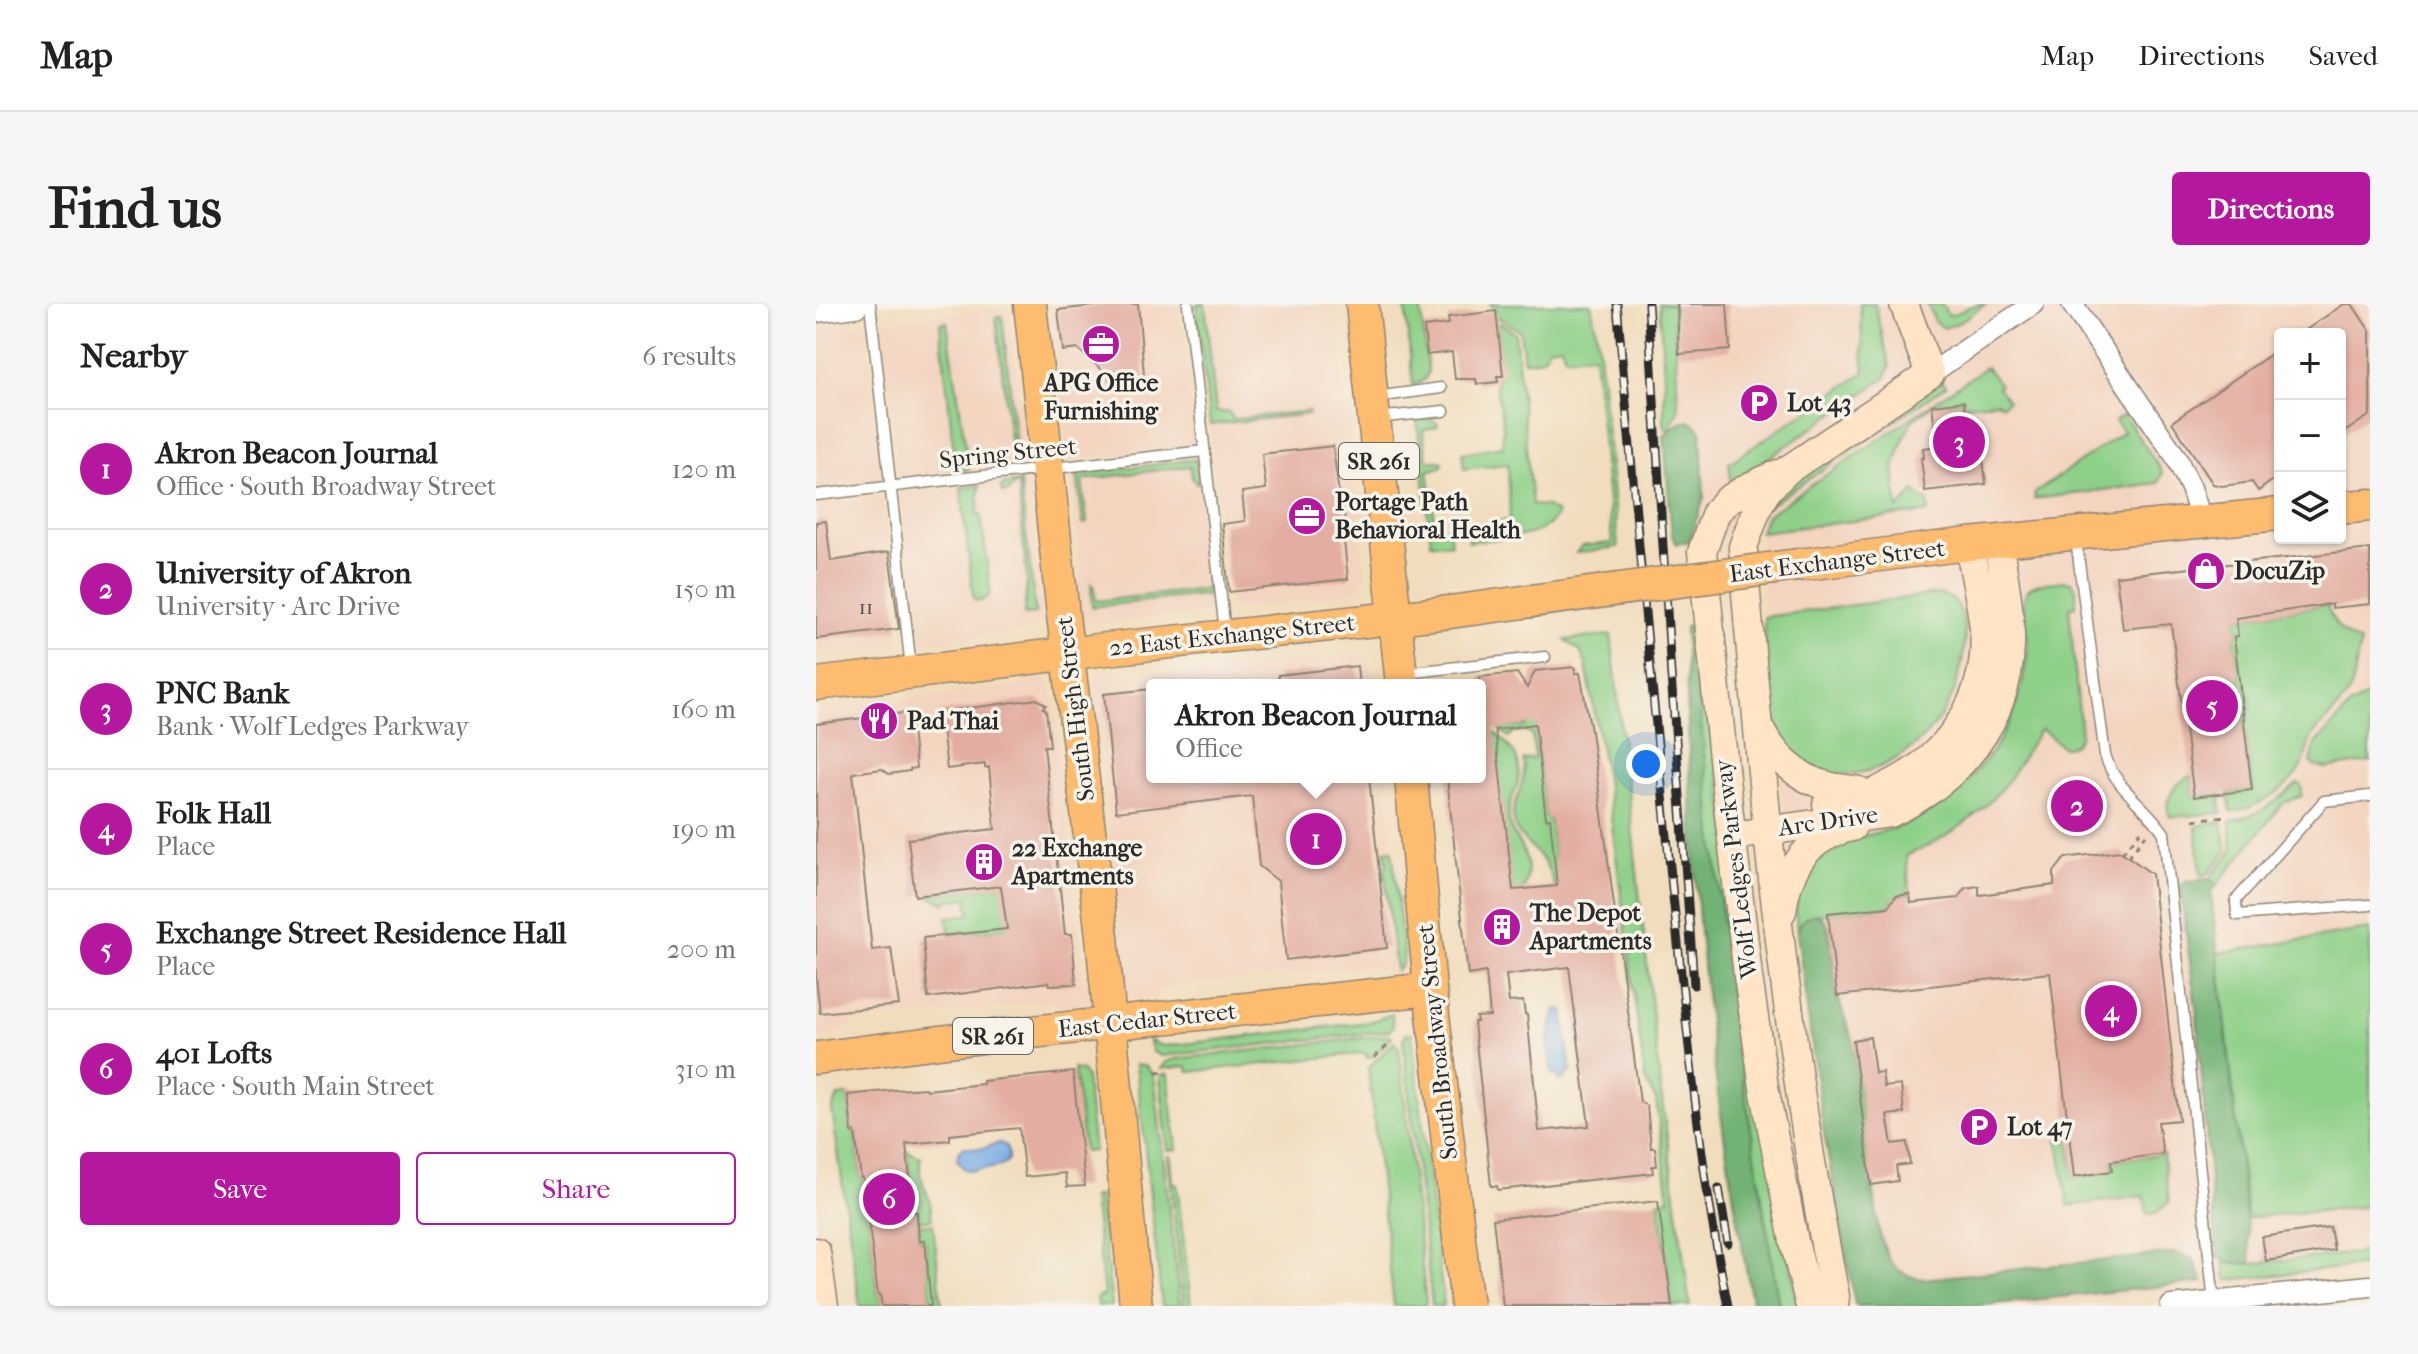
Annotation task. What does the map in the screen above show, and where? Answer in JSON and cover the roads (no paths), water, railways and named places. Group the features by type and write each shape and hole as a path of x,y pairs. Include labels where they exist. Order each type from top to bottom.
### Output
{"main road":[{"name":"South High Street","path":"1030,304 1111,1024 1136,1306"},
{"name":"SR 261","path":"1362,304 1401,679"},
{"path":"1904,304 1930,374"},
{"name":"Wolf Ledges Parkway","path":"1810,1306 1764,1087 1743,945 1702,552 1713,517 1728,500 1786,471 1930,374"},
{"name":"Wolf Ledges Parkway","path":"1786,471 1767,490 1743,547 1779,936 1797,1075 1818,1212 1835,1296 1834,1306"},
{"path":"2346,507 2370,505"},
{"name":"East Exchange Street","path":"1395,617 1984,542 2274,515"},
{"name":"Arc Drive","path":"1730,828 1858,800 1881,803 1920,769 1955,732 1965,716 1981,675 1984,542"},
{"name":"22 East Exchange Street","path":"1068,654 1395,617"},
{"path":"816,684 1068,654"},
{"path":"1758,726 1794,772 1881,803 1860,825 1841,830 1810,848 1797,863 1786,887 1779,936"},
{"name":"South Broadway Street","path":"1412,783 1430,989 1467,1306"},
{"name":"East Cedar Street","path":"816,1058 1430,989"},
{"path":"816,1252 824,1306"}],"street":[{"path":"816,309 855,304"},
{"path":"1930,374 2033,304"},
{"path":"2072,304 2176,457 2191,488 2202,522"},
{"path":"2171,1306 2370,1286"}],"lane":[{"path":"870,304 911,672"},
{"path":"1188,304 1225,636"},
{"path":"1373,408 1441,388"},
{"path":"1373,408 1444,411"},
{"name":"Spring Street","path":"816,495 1204,451"},
{"path":"2075,534 2105,755 2110,771 2125,791 2152,816 2164,833 2214,1302"},
{"path":"1401,679 1545,657"},
{"path":"2370,796 2324,801 2236,900 2237,915 2370,905"}],"water":[{"path":"1563,1009 1571,1073 1564,1074 1565,1079 1558,1080 1557,1074 1552,1075 1548,1040 1556,1010"},
{"path":"999,1143 1005,1145 1008,1160 998,1167 970,1171 963,1168 957,1159 964,1147 980,1149"}],"railway":[{"path":"1617,304 1689,1045 1701,1150 1728,1306"},
{"path":"1648,304 1694,985"},
{"path":"1719,1188 1728,1243"}],"place":[{"name":"APG Office Furnishing","path":"1101,344"},
{"name":"Lot 43","path":"1759,403"},
{"name":"PNC Bank","path":"1959,442"},
{"name":"Portage Path Behavioral Health","path":"1307,516"},
{"name":"DocuZip","path":"2206,571"},
{"name":"Exchange Street Residence Hall","path":"2212,706"},
{"name":"Pad Thai","path":"879,721"},
{"name":"University of Akron","path":"2077,806"},
{"name":"Akron Beacon Journal","path":"1316,839"},
{"name":"22 Exchange Apartments","path":"984,862"},
{"name":"The Depot Apartments","path":"1502,927"},
{"name":"Folk Hall","path":"2111,1011"},
{"name":"Lot 47","path":"1979,1127"},
{"name":"401 Lofts","path":"889,1199"}]}
